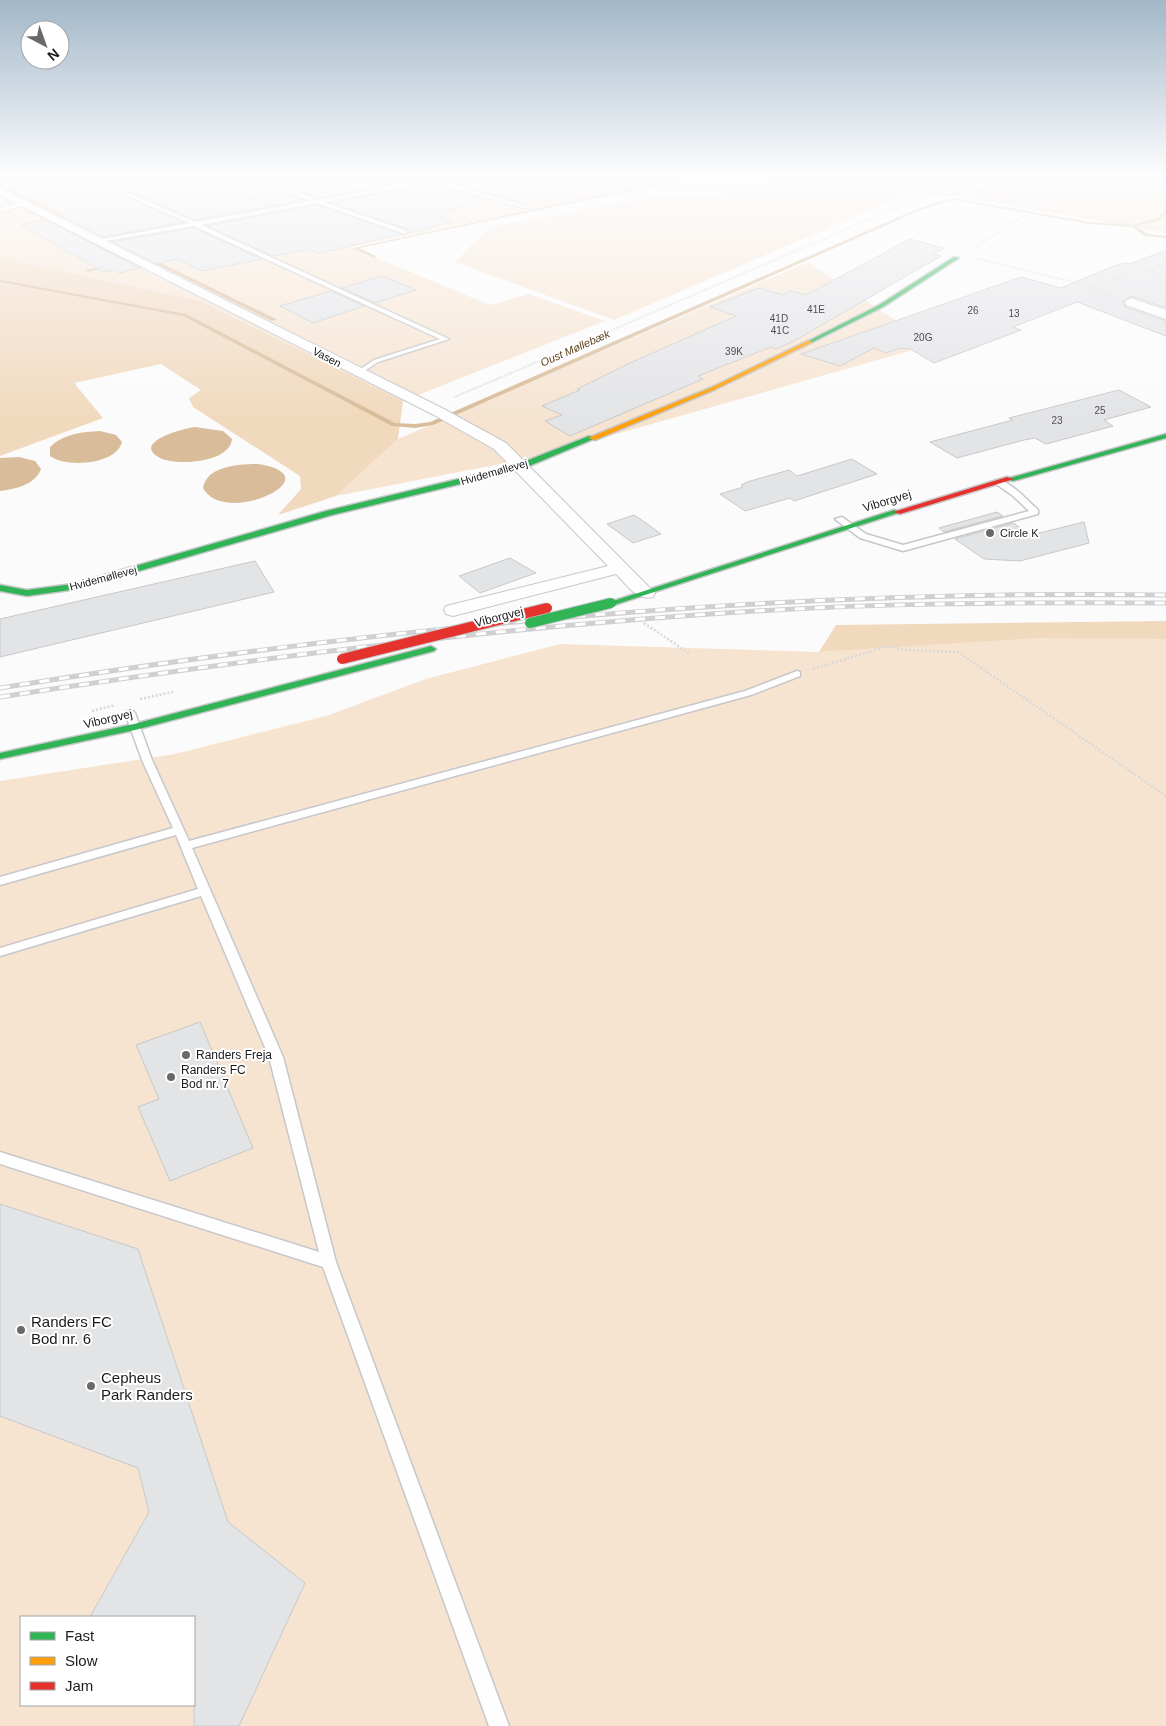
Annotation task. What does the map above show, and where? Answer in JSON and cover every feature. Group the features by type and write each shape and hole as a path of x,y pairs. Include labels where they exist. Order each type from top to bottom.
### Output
{"street":[{"name":"Vasen","path":"132,257 358,373 458,422 500,446 642,589"},
{"name":"Hvidemøllevej","path":"0,588 10,592 38,593 74,587 329,513 519,467 712,389 765,364 881,306 960,257"},
{"path":"1131,302 1166,315"},
{"path":"1144,307 1166,303"},
{"name":"Viborgvej","path":"337,660 547,608 642,589 740,564 850,527 999,482 1166,436"},
{"name":"Viborgvej","path":"0,756 135,727 611,602 642,589 839,519 999,482"},
{"path":"453,610 620,568"}],"lane":[{"path":"266,257 446,339 376,361 358,373"},
{"path":"839,519 863,536 903,548 1035,512 1015,493 999,482"},
{"path":"186,846 748,692 797,674"},
{"path":"130,713 147,760 186,846 276,1057 329,1262 499,1726"},
{"path":"0,881 179,830"},
{"path":"0,952 205,891"},
{"path":"0,1158 329,1262"}],"path":[{"path":"434,410 703,290 784,257"},
{"path":"960,257 1078,283 1131,302"},
{"path":"1150,270 1166,263"},
{"path":"1108,282 1140,268 1166,276"},
{"path":"644,623 690,654"},
{"path":"797,674 888,646 906,650 958,652 1166,796"}],"shaded area":[{"path":"374,257 490,305 529,294 605,321 403,401 201,301 0,258"},
{"path":"460,257 762,257 614,320 455,262"},
{"path":"0,258 201,301 403,401 398,439 336,496 278,515 301,489 300,476 193,407 189,398 201,390 161,364 74,383 103,418 0,456"},
{"path":"808,262 895,320 952,339 535,457 336,496 398,439"},
{"path":"195,427 223,431 232,439 229,447 213,458 189,462 178,462 160,458 152,452 151,447 155,441 172,433"},
{"path":"100,431 116,435 122,442 118,450 110,456 101,460 78,463 57,460 50,456 50,447 67,436"},
{"path":"19,457 35,461 41,469 34,479 24,485 0,491 0,458"},
{"path":"258,464 279,470 285,478 280,487 268,496 250,501 231,503 215,499 203,488 205,481 217,471 233,466"},
{"path":"1166,621 1166,639 1037,638 819,652 836,625"},
{"path":"1037,637 1166,639 1166,1726 0,1726 0,781 175,754 326,716 426,679 560,644 819,652"}],"building":[{"path":"77,257 117,257 140,268 120,273 114,270 104,272"},
{"path":"142,257 256,257 261,259 202,271 176,259 157,264"},
{"path":"877,257 940,257 794,341 776,349 771,347 698,376 703,379 570,436 545,421 562,415 542,406 580,390 577,389 628,364 736,316 710,307 759,288 783,295 791,291 806,295"},
{"path":"1149,257 1166,257 1166,308 1132,296 1123,301 1125,307 1166,321 1166,336 1077,302 1013,327 1021,330 934,363 909,348 901,348 886,353 874,348 840,366 801,354 1021,277 1061,288 1114,266 1125,263 1130,264"},
{"path":"382,276 416,290 375,303 342,288"},
{"path":"331,291 364,306 313,323 280,306"},
{"path":"1119,390 1151,407 1104,420 1113,426 1046,444 1035,438 957,458 930,442 1013,420 1009,418"},
{"path":"852,459 877,474 794,501 790,498 745,511 720,494 743,487 741,485 747,482 789,470 797,476"},
{"path":"997,512 1003,516 944,532 939,528"},
{"path":"634,515 661,534 633,543 607,524"},
{"path":"1084,522 1089,543 1020,561 984,559 955,539 1013,523 1031,535"},
{"path":"510,558 536,573 480,593 459,576"},
{"path":"255,561 274,592 0,657 0,619"},
{"path":"200,1022 253,1148 170,1181 138,1107 159,1099 136,1045"},
{"name":"Cepheus Park Randers","path":"0,1204 138,1249 228,1522 305,1583 239,1726 194,1726 195,1616 91,1616 149,1512 138,1468 0,1416"}],"waterway":[{"path":"89,271 127,261 118,257"},
{"name":"Oust Møllebæk","path":"0,281 184,315 394,425 415,426 431,424 812,257"},
{"path":"148,258 274,320"}],"railway":[{"path":"0,688 290,646 581,616 727,605 873,598 1019,595 1166,595"},
{"path":"0,697 271,658 452,637 634,620 725,613 890,605 1166,603"}],"traffic: fast":[{"path":"809,342 881,306 956,258"},
{"path":"1010,479 1166,436"},
{"path":"0,588 27,593 74,587 329,513 519,467 592,438"},
{"path":"611,603 897,512"},
{"path":"530,623 611,603"},
{"path":"0,756 135,727 431,649"}],"traffic: slow":[{"path":"592,438 712,389 809,342"}],"traffic: jam":[{"path":"897,512 1010,479"},
{"path":"342,659 547,608"}],"place":[{"name":"Circle K","path":"990,533"},
{"name":"Randers Freja","path":"186,1055"},
{"name":"Randers FC Bod nr. 7","path":"171,1077"},
{"name":"Randers FC Bod nr. 6","path":"21,1330"},
{"name":"Cepheus Park Randers","path":"91,1386"}]}
